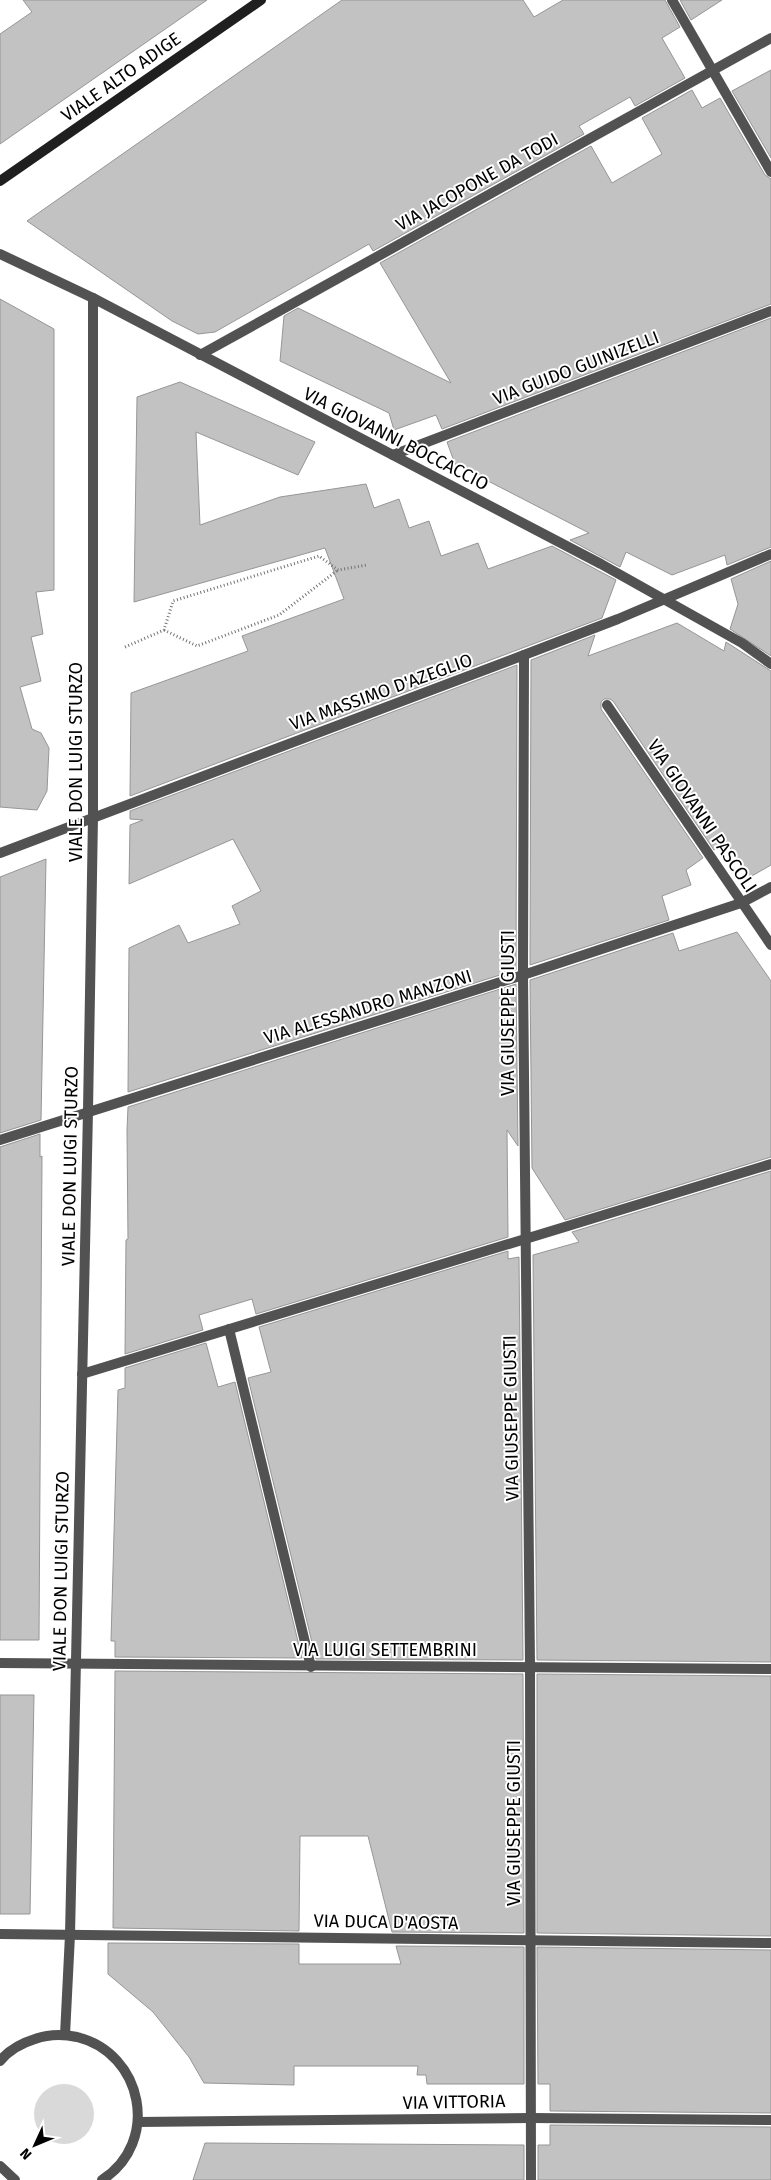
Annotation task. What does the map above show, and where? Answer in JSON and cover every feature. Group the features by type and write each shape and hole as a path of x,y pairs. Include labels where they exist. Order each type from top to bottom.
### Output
{"street":[{"name":"VIALE ALTO ADIGE","path":"0,181 261,0"},
{"path":"672,0 771,172"},
{"name":"VIA JACOPONE DA TODI","path":"200,355 771,38"},
{"name":"VIA GIOVANNI BOCCACCIO","path":"0,254 93,298 601,564 742,642 771,664"},
{"name":"VIALE DON LUIGI STURZO","path":"65,2035 70,1935 74,1662 88,1111 93,817 93,298"},
{"name":"VIA GUIDO GUINIZELLI","path":"393,455 771,312"},
{"name":"VIA MASSIMO D'AZEGLIO","path":"0,853 524,656 771,554"},
{"name":"VIA GIUSEPPE GIUSTI","path":"524,656 523,975 530,1666 532,2180"},
{"name":"VIA GIOVANNI PASCOLI","path":"607,705 771,945"},
{"name":"VIA ALESSANDRO MANZONI","path":"0,1140 523,975 741,903 771,887"},
{"path":"82,1374 771,1164"},
{"path":"229,1328 311,1667"},
{"name":"VIA LUIGI SETTEMBRINI","path":"0,1663 74,1662 311,1667 530,1666 771,1669"},
{"name":"VIA DUCA D'AOSTA","path":"0,1934 771,1943"},
{"path":"0,2061 22,2043 43,2036 65,2035 90,2040 111,2054 127,2073 136,2097 138,2122 132,2144 121,2163 102,2180"},
{"name":"VIA VITTORIA","path":"138,2122 531,2118 771,2120"},
{"path":"0,2166 15,2180"}],"path":[{"path":"125,647 164,630 173,601 319,556 338,570"},
{"path":"164,630 197,646 279,615 338,570 367,566"}],"shaded area":[{"path":"64,2084 81,2089 89,2097 94,2114 89,2131 81,2139 64,2144 47,2139 39,2131 34,2114 39,2097 47,2089"}],"building":[{"path":"23,0 207,0 0,144 0,34 32,12"},
{"path":"342,0 523,0 534,17 563,0 665,0 680,27 662,38 685,78 635,106 630,97 579,126 584,134 373,251 369,244 215,332 198,334 172,321 27,221"},
{"path":"680,0 722,0 691,20"},
{"path":"771,70 771,158 732,91"},
{"path":"692,90 702,108 720,98 765,175 771,179 771,304 442,429 436,415 394,430 389,413 280,361 284,316 298,308 451,383 380,263 591,146 612,183 662,154 642,118"},
{"path":"0,299 54,329 54,590 36,592 43,634 31,637 41,681 20,687 32,729 41,733 49,748 47,791 37,810 0,807"},
{"path":"771,318 771,547 727,565 725,555 672,575 626,552 620,567 570,540 589,533 455,464 447,442"},
{"path":"180,382 315,442 298,475 196,432 200,525 280,497 366,484 374,508 399,499 409,528 429,521 441,556 478,543 488,569 552,546 616,580 602,618 130,796 131,693 248,651 242,636 344,599 325,548 134,602 137,397"},
{"path":"771,561 771,656 730,629 738,604 731,579"},
{"path":"677,623 724,651 726,642 771,671 771,865 750,877 726,842 714,850 613,701 604,699 601,702 601,709 703,858 686,870 691,885 662,896 669,920 530,965 531,660 595,635 588,656"},
{"path":"517,665 516,970 128,1092 129,948 179,925 188,943 240,924 232,906 261,891 233,839 129,884 130,825 143,820 130,819 130,811"},
{"path":"46,859 41,1120 0,1133 0,877"},
{"path":"737,932 771,981 771,1157 565,1220 532,1168 530,980 673,933 679,951"},
{"path":"516,984 518,1146 507,1130 508,1237 256,1314 252,1299 199,1315 203,1330 125,1354 126,1240 128,1239 128,1107"},
{"path":"40,1134 40,1157 42,1156 39,1640 0,1640 0,1147"},
{"path":"771,1171 771,1662 537,1660 533,1255 579,1242 572,1232"},
{"path":"508,1251 508,1259 519,1257 523,1660 316,1659 248,1378 271,1372 259,1327"},
{"path":"206,1343 218,1387 235,1382 302,1658 115,1657 115,1641 111,1641 118,1390 125,1388 125,1368"},
{"path":"115,1671 523,1674 524,1933 392,1932 368,1836 300,1836 299,1931 113,1928"},
{"path":"537,1674 771,1676 771,1936 537,1933"},
{"path":"0,1695 34,1695 30,1914 0,1914"},
{"path":"108,1943 299,1944 299,1964 401,1964 396,1946 524,1947 524,2084 427,2084 426,2075 417,2075 418,2066 294,2066 294,2085 204,2083 189,2057 153,2012 108,1974"},
{"path":"537,1947 771,1950 771,2113 550,2111 550,2084 538,2084"},
{"path":"550,2125 771,2127 771,2180 538,2180 538,2145 550,2145"},
{"path":"205,2143 524,2145 524,2180 193,2180"}]}
